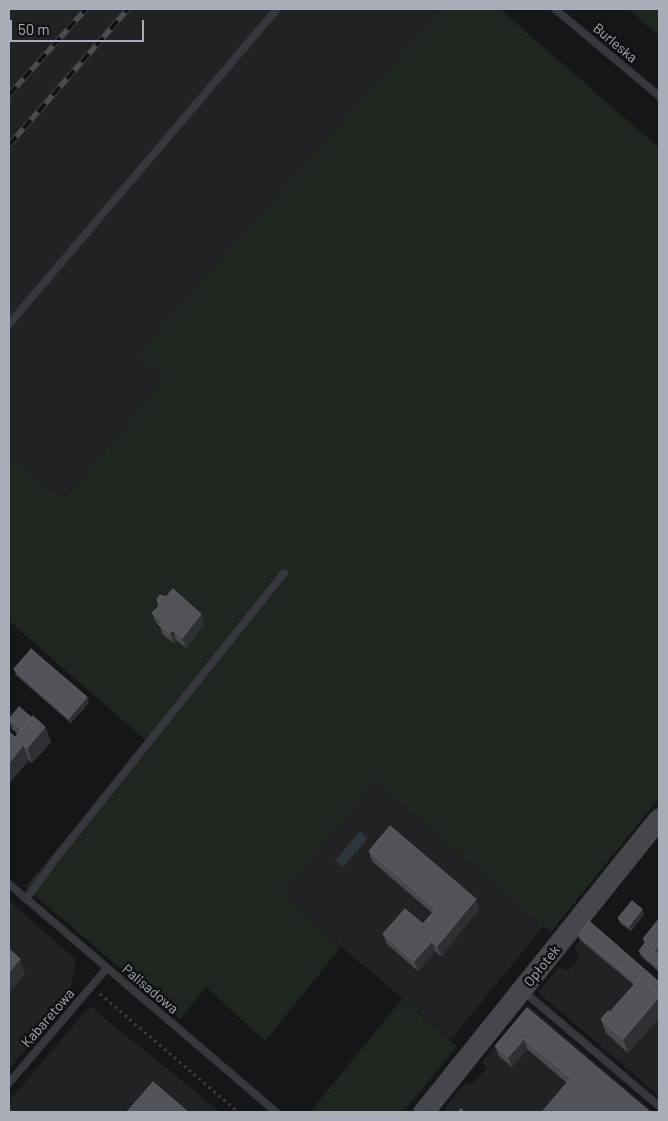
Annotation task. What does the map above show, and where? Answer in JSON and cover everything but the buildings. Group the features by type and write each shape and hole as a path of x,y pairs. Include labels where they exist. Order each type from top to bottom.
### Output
{"street":[{"name":"Opłotek","path":"424,1112 659,818"}],"lane":[{"path":"9,324 277,9"},
{"name":"Burleska","path":"556,9 659,96"},
{"path":"26,899 56,858 284,573"},
{"name":"Palisadowa","path":"9,884 276,1112"},
{"name":"Kabaretowa","path":"9,1083 107,968"},
{"path":"522,990 659,1106"}],"path":[{"path":"92,986 238,1112"}],"shaded area":[{"path":"9,9 442,9 137,355 165,379 61,500 9,455"},
{"path":"442,9 500,9 659,148 659,798 551,932 375,781 281,895 341,947 265,1041 206,987 180,1019 25,887 148,742 9,621 9,455 62,500 165,379 137,355"},
{"path":"628,9 659,9 659,36"},
{"path":"375,780 544,925 451,1040 281,895"},
{"path":"360,831 368,838 343,867 335,861"},
{"path":"9,901 76,960 68,1000 9,1069"},
{"path":"591,927 659,985 659,1096 538,992 558,968 570,970 579,958 575,947"},
{"path":"402,999 457,1046 403,1112 310,1112"},
{"path":"528,1005 653,1112 444,1112 447,1105 466,1082 472,1084 487,1068 482,1062"},
{"path":"90,1006 220,1112 9,1112 9,1101"}],"railway":[{"path":"9,95 86,9"},
{"path":"9,145 128,9"}]}
